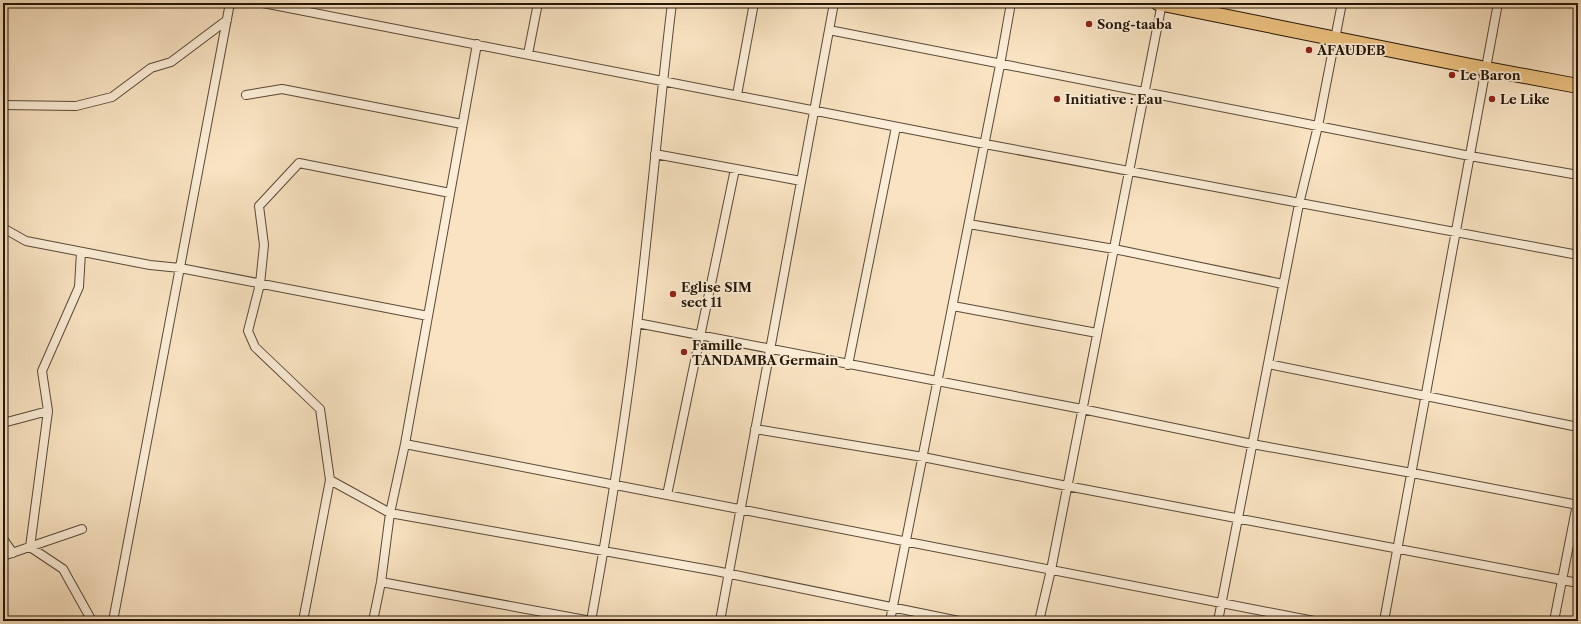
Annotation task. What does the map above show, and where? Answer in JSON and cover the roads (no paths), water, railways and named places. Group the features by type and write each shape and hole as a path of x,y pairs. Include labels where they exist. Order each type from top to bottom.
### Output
{"highway":[{"path":"1161,3 1578,86"}],"street":[{"path":"112,621 230,3"},
{"path":"262,3 896,127 1299,204 1578,255"},
{"path":"528,54 538,3"},
{"path":"381,582 591,621 615,484 637,323 662,81 672,3"},
{"path":"737,95 754,3"},
{"path":"720,621 834,3"},
{"path":"890,621 985,144 1011,3"},
{"path":"1039,621 1051,570 1145,93 1161,3"},
{"path":"1218,621 1299,204 1318,126 1342,3"},
{"path":"1384,621 1498,3"},
{"path":"3,105 76,106 112,97 151,68 171,62 227,20"},
{"path":"829,30 1000,65 1470,156 1578,175"},
{"path":"373,621 381,582 390,513 405,444 477,44"},
{"path":"246,95 282,89 462,124"},
{"path":"848,365 896,127"},
{"path":"655,154 801,181"},
{"path":"302,621 330,480 320,409 255,348 248,331 260,284 264,245 259,206 299,163 450,193"},
{"path":"667,495 735,169"},
{"path":"969,224 1114,249 1283,284"},
{"path":"3,228 26,241 150,265 180,268 428,316"},
{"path":"30,547 48,411 42,371 79,287 81,252"},
{"path":"953,306 1097,333"},
{"path":"637,323 848,365 1082,409 1252,444 1578,503 1554,621"},
{"path":"1268,364 1578,427"},
{"path":"3,424 48,411"},
{"path":"755,429 923,456 1067,486 1578,583"},
{"path":"405,444 1314,621"},
{"path":"330,480 390,513 729,573 959,621"},
{"path":"3,556 82,529"},
{"path":"3,539 13,553"},
{"path":"30,547 63,569 92,621"}],"place":[{"name":"Song-taaba","path":"1089,24"},
{"name":"AFAUDEB","path":"1309,50"},
{"name":"Le Baron","path":"1452,75"},
{"name":"Initiative : Eau","path":"1057,99"},
{"name":"Le Like","path":"1492,99"},
{"name":"Eglise SIM sect 11","path":"673,294"},
{"name":"Famille TANDAMBA Germain","path":"684,352"}]}
